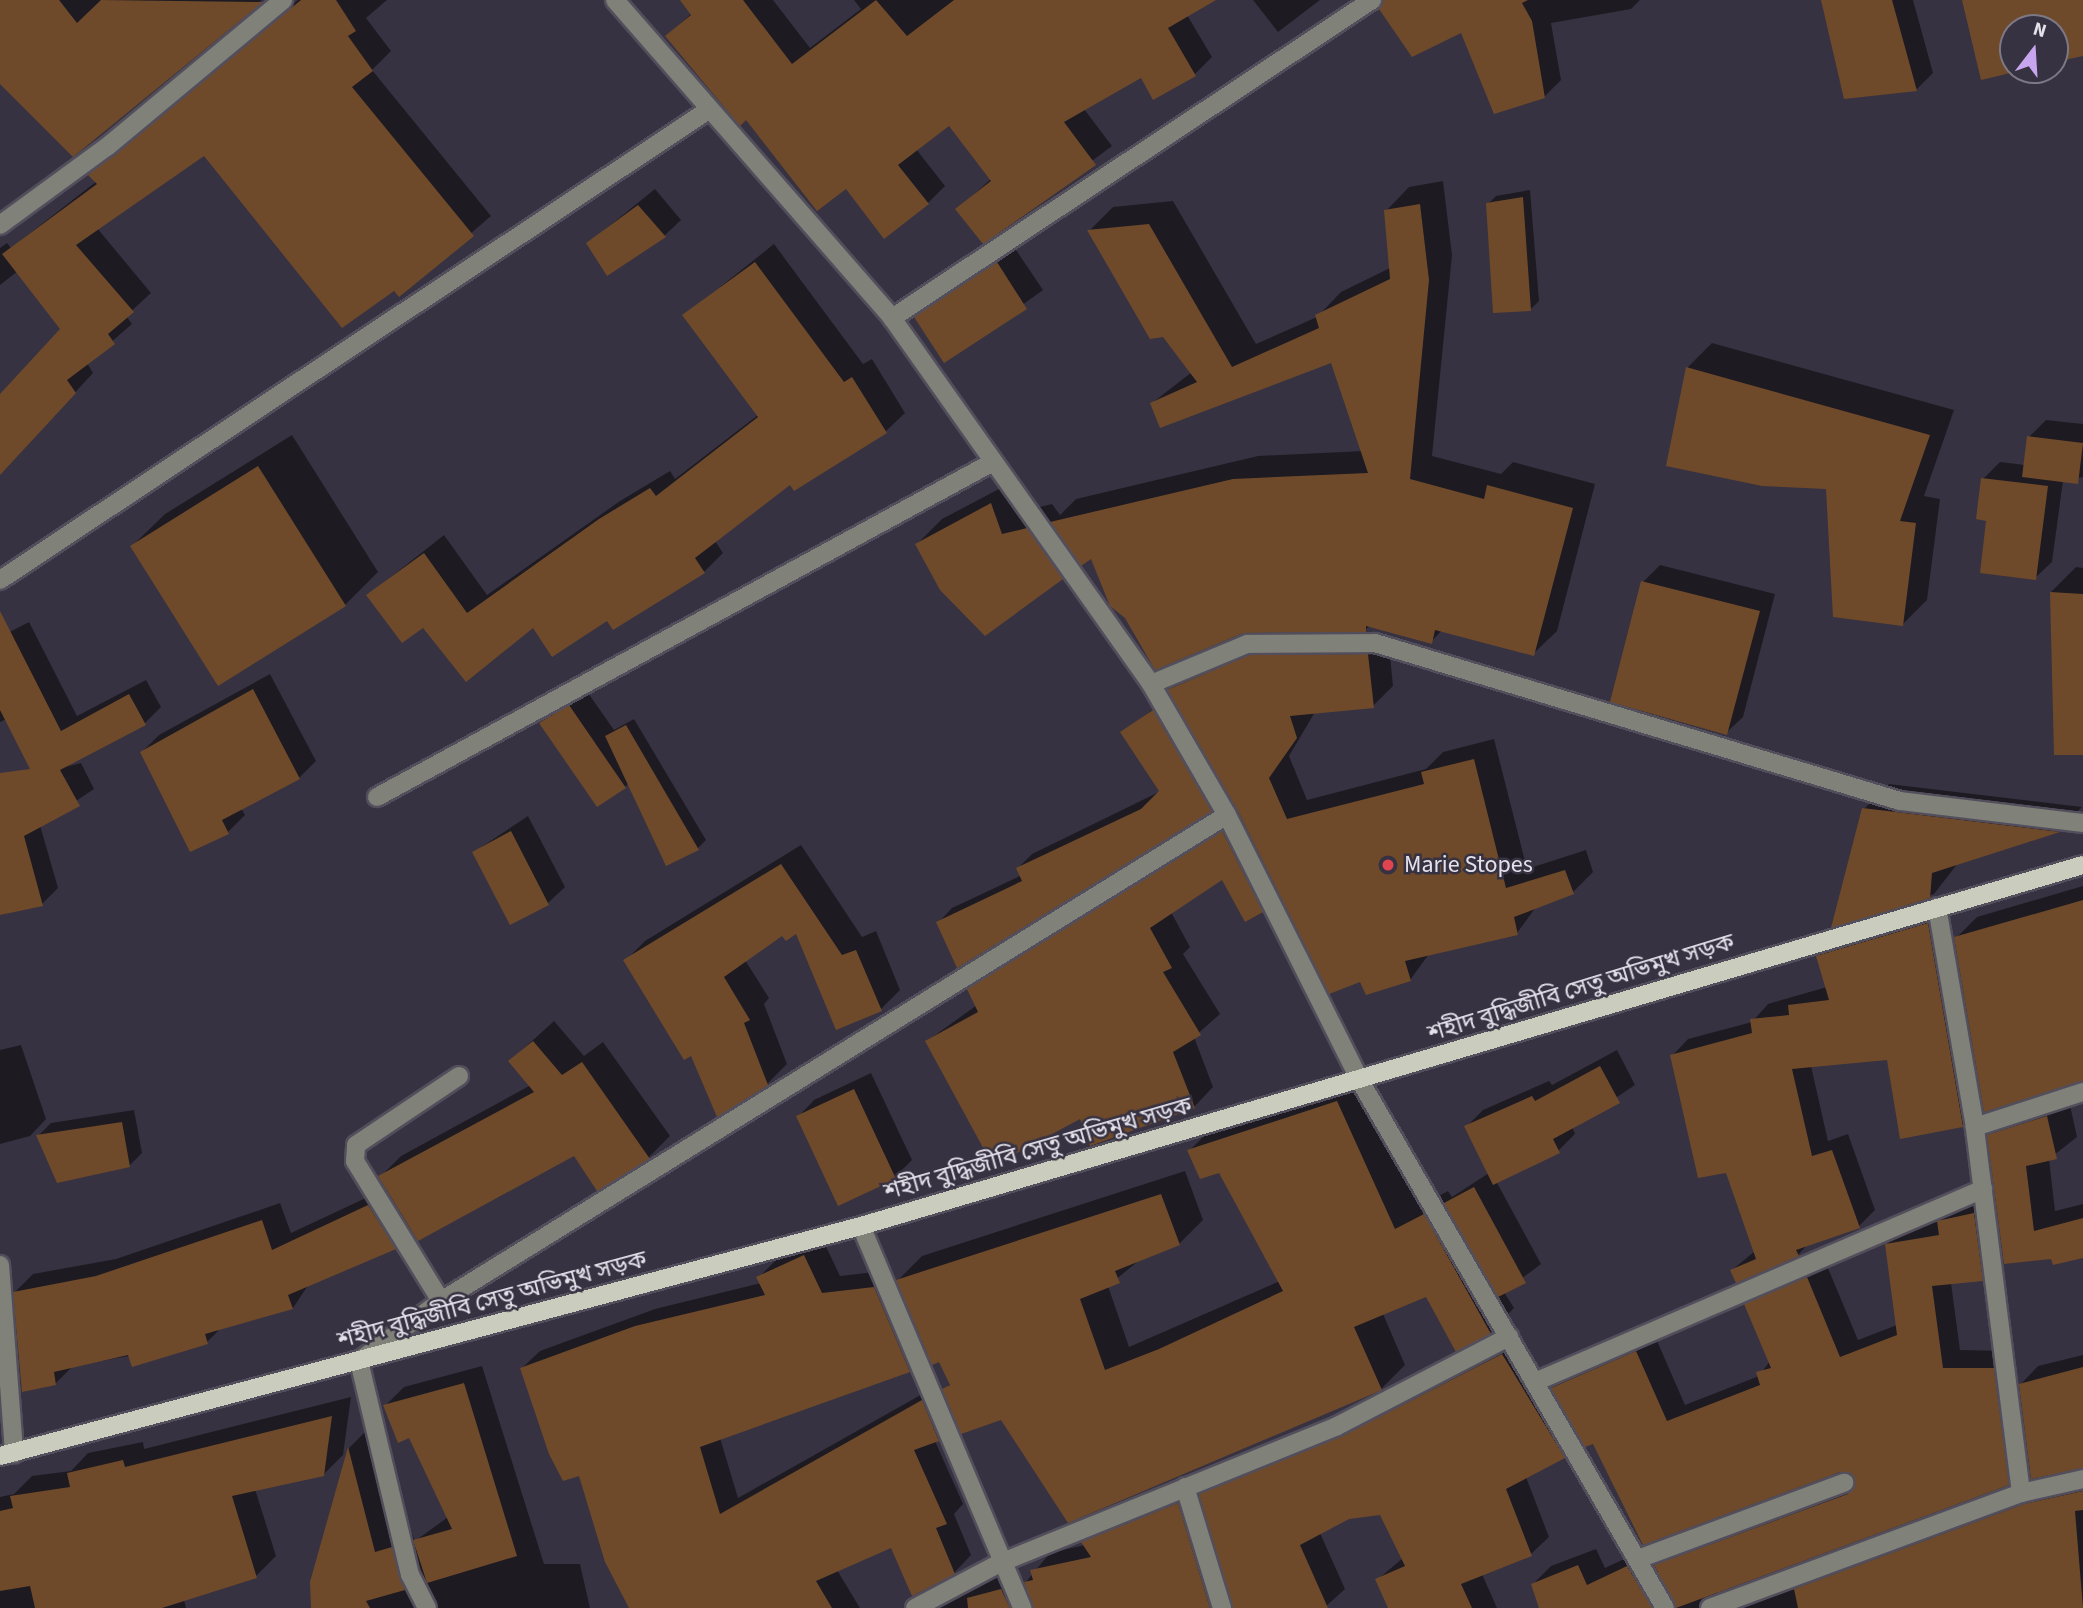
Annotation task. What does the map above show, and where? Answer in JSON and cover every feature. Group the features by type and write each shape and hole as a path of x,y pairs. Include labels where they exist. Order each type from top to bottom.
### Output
{"main road":[{"name":"শহীদ বুদ্ধিজীবি সেতু অভিমুখ সড়ক","path":"7,1455 861,1226 2083,865"}],"street":[{"path":"0,225 108,146 283,0"},
{"path":"615,0 707,111 892,317 1151,684 1227,815 1359,1079 1665,1608"},
{"path":"892,317 1372,0"},
{"path":"0,580 707,111"},
{"path":"377,797 993,462"},
{"path":"1151,684 1247,644 1375,643 1900,801 2083,823"},
{"path":"428,1608 410,1575 359,1361 441,1301 1034,942 1227,815"},
{"path":"1937,907 1976,1126 2021,1493"},
{"path":"441,1301 355,1161 356,1145 459,1076"},
{"path":"1976,1126 2083,1092"},
{"path":"1535,1382 1983,1189"},
{"path":"861,1226 1000,1563 1022,1608"},
{"path":"0,1265 7,1455"},
{"path":"915,1608 1000,1563 1337,1426 1509,1337"},
{"path":"1710,1608 2021,1493 2083,1479"},
{"path":"1638,1559 1844,1483"},
{"path":"1185,1487 1222,1608"}],"building":[{"path":"0,0 59,0 77,23 101,0 263,2 73,157 0,84"},
{"path":"301,0 336,0 356,31 348,36 373,71 352,87 474,236 399,297 394,291 342,328 204,156 76,245 134,312 108,334 115,344 67,380 76,393 0,475 0,394 60,329 2,254 97,184 88,175"},
{"path":"680,0 743,0 792,64 876,0 907,36 954,0 1216,0 1168,28 1196,76 1153,100 1141,78 1064,122 1096,165 983,244 955,209 991,181 949,126 898,165 929,204 884,239 846,189 817,211 746,120 740,126 665,36 691,15"},
{"path":"1383,0 1528,0 1522,3 1532,21 1545,98 1494,114 1461,33 1412,57 1379,9"},
{"path":"1821,0 1892,0 1917,91 1844,99"},
{"path":"1962,0 2083,0 2083,56 2069,59 2069,14 1999,14 1999,76 1981,80"},
{"path":"1523,197 1531,311 1493,313 1486,203"},
{"path":"1420,204 1429,280 1410,479 1484,499 1487,485 1573,508 1534,656 1435,630 1432,644 1366,626 1366,632 1243,633 1155,670 1125,618 1110,606 1091,559 1081,566 1050,522 1233,479 1368,473 1331,363 1160,428 1150,403 1197,382 1163,337 1150,339 1087,230 1149,224 1232,367 1319,328 1315,315 1390,279 1384,210"},
{"path":"638,205 666,237 607,276 586,243"},
{"path":"755,262 844,382 852,377 887,433 794,491 790,485 695,558 705,573 613,630 607,621 552,657 533,628 466,682 423,628 402,643 366,595 424,553 467,613 599,519 650,488 656,496 758,417 682,315"},
{"path":"997,262 1027,309 944,363 914,317"},
{"path":"1686,367 1930,435 1900,521 1916,523 1903,626 1833,617 1826,489 1762,486 1666,466"},
{"path":"2027,436 2083,443 2078,484 2022,477"},
{"path":"258,466 346,606 218,686 130,546"},
{"path":"1981,478 2048,486 2036,580 1980,573 1986,521 1976,519"},
{"path":"991,503 1002,534 1027,528 1063,579 985,636 940,590 915,544"},
{"path":"1641,581 1760,611 1727,735 1610,702"},
{"path":"2050,592 2083,594 2083,755 2054,755"},
{"path":"0,611 61,731 129,694 146,725 60,770 80,806 24,836 43,906 0,915 0,773 30,769 0,710"},
{"path":"1368,654 1374,708 1290,716 1297,738 1269,778 1287,819 1424,784 1421,772 1474,759 1506,888 1565,870 1574,894 1514,917 1518,935 1405,961 1411,981 1366,995 1360,982 1329,994 1237,809 1167,690 1249,655"},
{"path":"253,689 300,779 222,820 229,834 190,852 140,752"},
{"path":"569,705 626,788 597,807 539,723"},
{"path":"1153,710 1212,811 957,968 936,922 1022,881 1016,868 1141,809 1159,791 1120,732"},
{"path":"626,725 699,850 666,866 605,736"},
{"path":"1862,808 2060,832 1932,873 1930,898 1831,928"},
{"path":"511,831 549,905 510,925 472,852"},
{"path":"1222,831 1263,912 1245,922 1222,880 1150,928 1172,968 1163,972 1201,1035 1173,1052 1195,1108 1090,1146 1080,1119 993,1166 925,1041 978,1012 967,989"},
{"path":"781,864 842,955 856,950 882,1011 836,1030 796,934 786,941 782,936 724,977 750,1020 744,1023 768,1085 717,1117 691,1056 684,1060 623,960"},
{"path":"2083,900 2083,1081 1984,1112 1954,937"},
{"path":"1928,923 1963,1127 1900,1139 1887,1060 1792,1069 1812,1156 1832,1150 1860,1228 1796,1250 1799,1256 1736,1283 1730,1270 1756,1259 1726,1173 1698,1178 1670,1055 1752,1033 1750,1019 1789,1015 1788,1005 1829,1000 1816,956"},
{"path":"533,1041 562,1075 582,1062 650,1159 597,1191 574,1156 418,1241 378,1176 534,1092 508,1061"},
{"path":"1600,1066 1620,1103 1553,1139 1560,1153 1493,1185 1464,1126 1532,1096 1535,1101"},
{"path":"854,1089 896,1179 838,1206 796,1116"},
{"path":"1337,1101 1395,1229 1424,1214 1491,1334 1456,1352 1426,1297 1354,1327 1382,1390 1068,1523 1001,1420 961,1434 942,1389 950,1385 939,1362 932,1365 896,1280 1161,1194 1180,1245 1115,1271 1120,1283 1080,1299 1105,1370 1159,1349 1283,1291 1219,1173 1200,1179 1187,1150"},
{"path":"2047,1116 2057,1159 2026,1166 2034,1231 2083,1218 2083,1258 2053,1265 2051,1259 2004,1264 1987,1135"},
{"path":"122,1122 130,1167 57,1183 36,1135"},
{"path":"1474,1187 1526,1283 1498,1297 1444,1203"},
{"path":"368,1205 396,1249 288,1295 293,1309 205,1334 208,1344 132,1367 128,1355 54,1372 56,1385 22,1392 13,1292 96,1276 262,1220 272,1250"},
{"path":"1974,1213 1983,1281 1932,1286 1943,1368 1994,1368 2009,1485 1676,1608 1654,1565 1848,1494 1854,1478 1840,1472 1643,1545 1593,1444 1585,1447 1551,1388 1636,1351 1667,1421 1760,1385 1756,1372 1771,1368 1744,1304 1807,1277 1840,1357 1897,1335 1885,1244 1939,1235 1937,1221"},
{"path":"804,1255 822,1293 874,1287 910,1372 700,1447 720,1514 922,1400 939,1441 914,1450 947,1524 936,1528 955,1574 912,1596 891,1548 816,1581 832,1608 629,1608 605,1562 579,1476 563,1481 549,1454 520,1368 635,1326 765,1295 756,1277"},
{"path":"1502,1354 1565,1458 1506,1489 1532,1556 1461,1584 1472,1608 1388,1608 1375,1579 1405,1566 1380,1515 1349,1519 1300,1545 1328,1608 1233,1608 1199,1494 1342,1436"},
{"path":"2083,1367 2083,1468 2031,1479 2019,1384"},
{"path":"464,1383 517,1556 427,1583 413,1540 452,1529 409,1438 398,1443 383,1405"},
{"path":"332,1416 324,1476 232,1496 257,1578 162,1608 35,1608 30,1586 0,1591 0,1511 13,1508 10,1496 70,1487 67,1473 123,1460 125,1467"},
{"path":"348,1447 375,1552 392,1547 405,1590 366,1601 370,1608 311,1608 310,1582"},
{"path":"2083,1491 2083,1510 2075,1511 2083,1608 1798,1608 1794,1589 2024,1504"},
{"path":"1178,1503 1210,1608 1033,1608 1024,1582 1033,1580 1030,1570 1091,1557 1081,1542"},
{"path":"1578,1565 1587,1585 1627,1566 1652,1608 1539,1608 1531,1584"},
{"path":"1001,1589 1010,1608 968,1608 967,1598"}],"place":[{"name":"Marie Stopes","path":"1388,865"}]}
